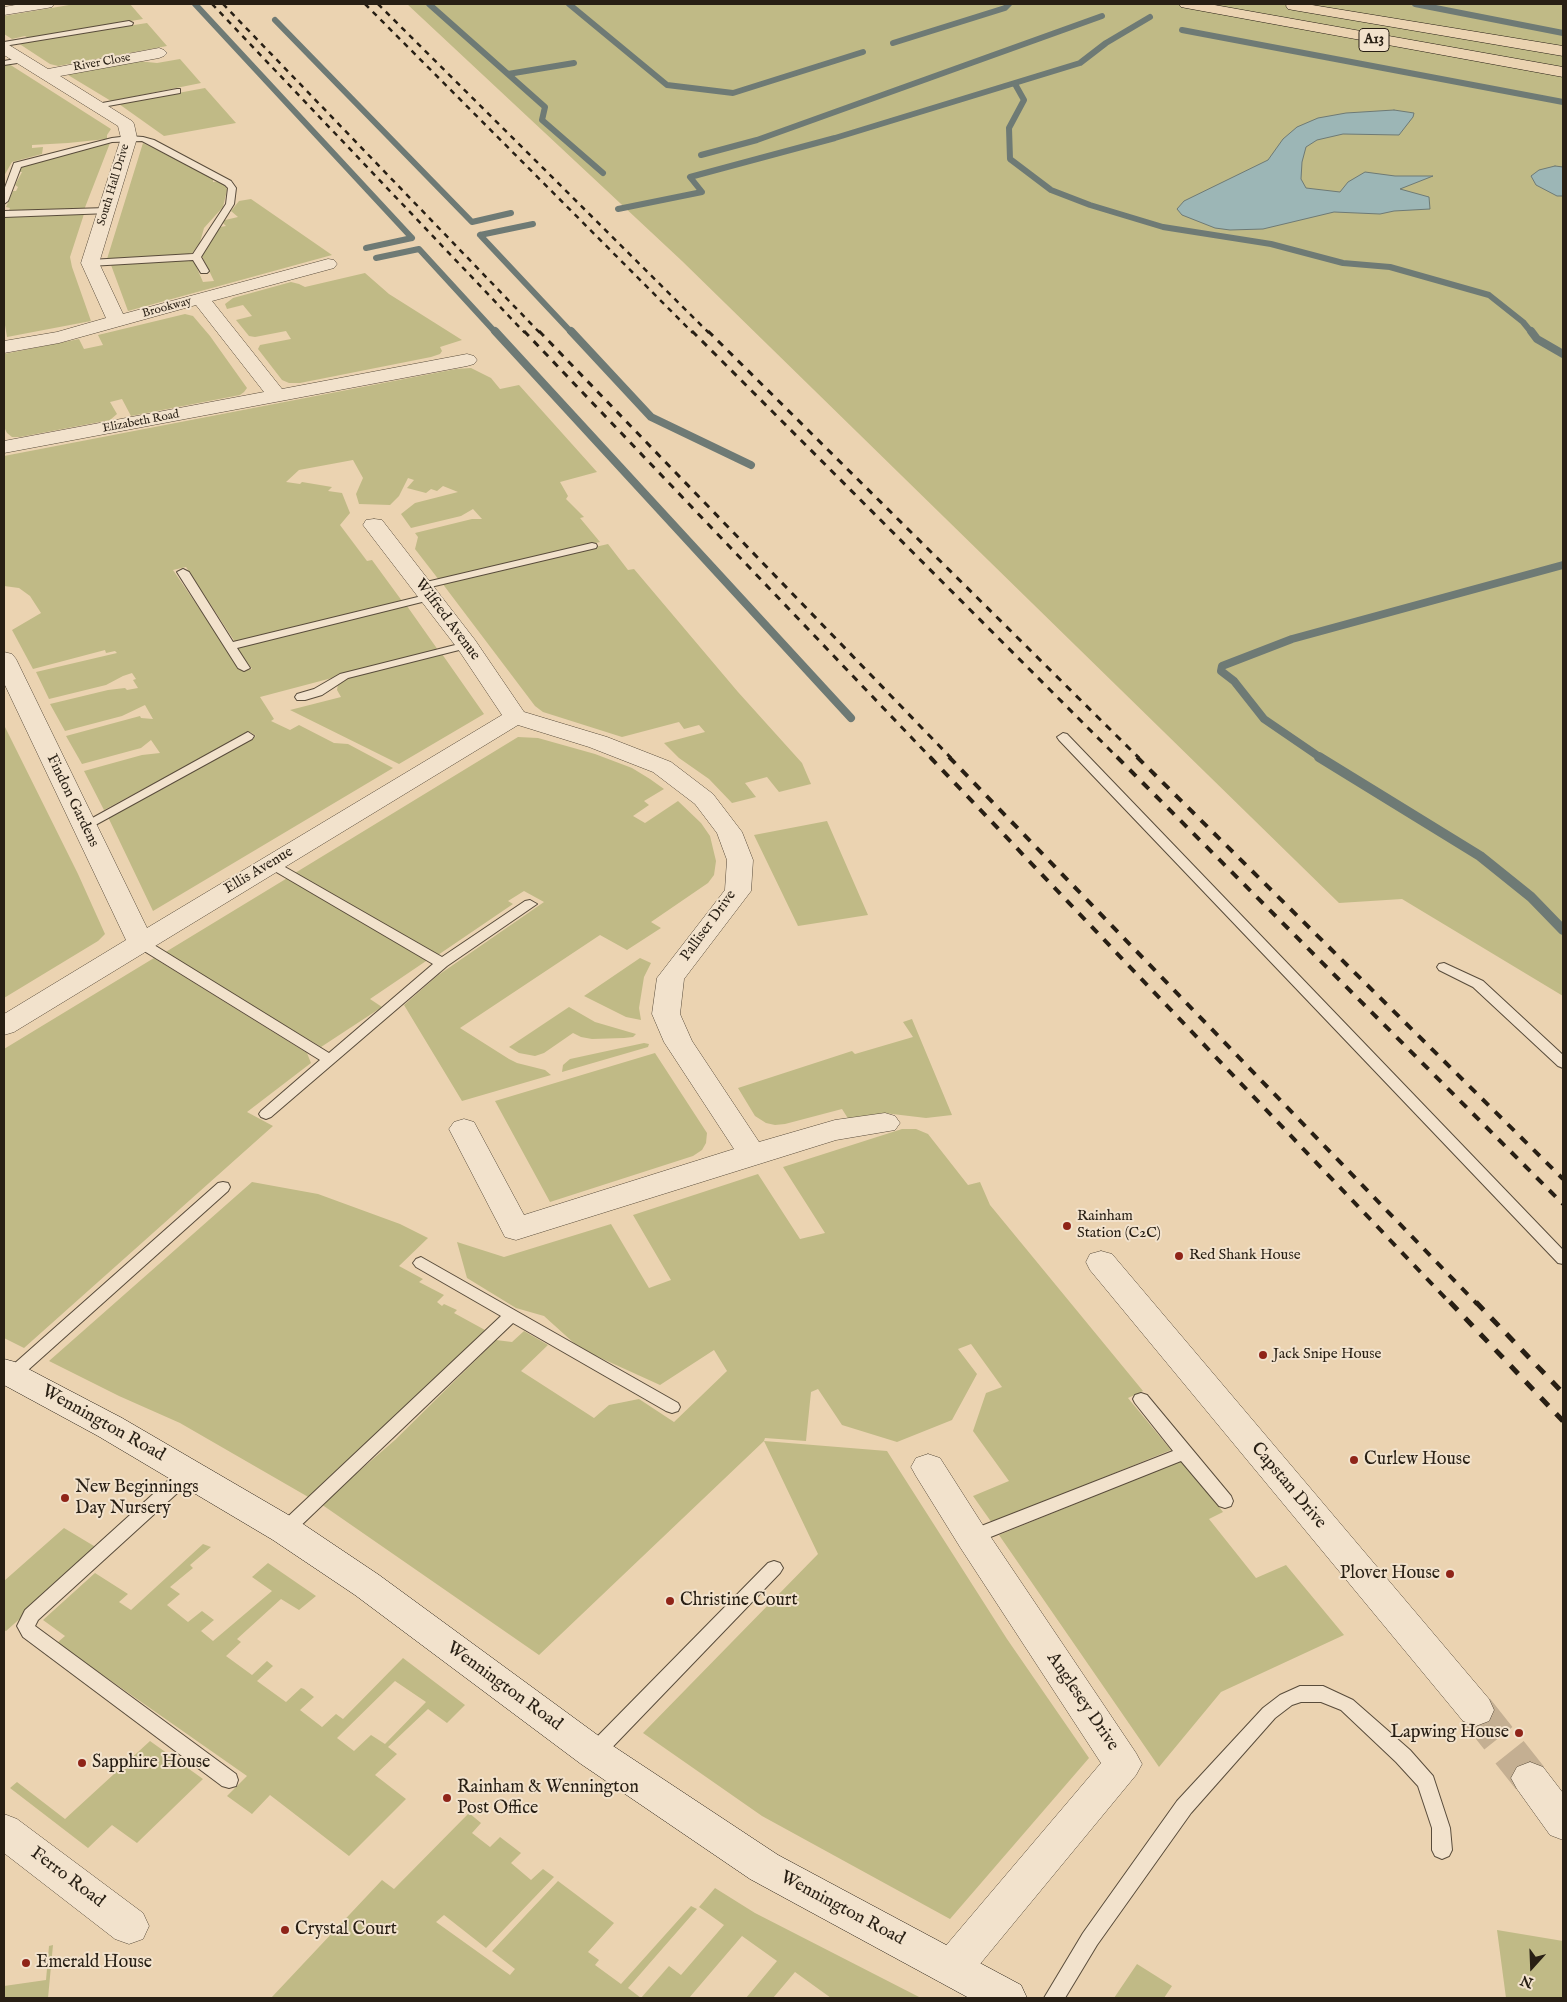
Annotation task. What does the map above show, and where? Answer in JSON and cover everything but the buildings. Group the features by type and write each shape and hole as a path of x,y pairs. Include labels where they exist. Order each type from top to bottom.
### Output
{"highway":[{"name":"A13","path":"1186,4 1384,42 1563,72"},
{"name":"A13","path":"1282,4 1563,51"}],"street":[{"path":"4,11 47,4"},
{"name":"South Hall Drive","path":"4,48 126,124 129,138 90,263"},
{"name":"River Close","path":"45,74 159,52"},
{"path":"90,263 117,322"},
{"name":"Brookway","path":"4,344 59,337 328,264"},
{"path":"201,299 277,396"},
{"name":"Elizabeth Road","path":"4,448 467,360"},
{"name":"Wilfred Avenue","path":"374,525 467,645 515,718"},
{"name":"Findon Gardens","path":"4,659 141,944"},
{"name":"Ellis Avenue","path":"4,1026 271,863 515,718"},
{"name":"Palliser Drive","path":"515,718 598,742 662,767 704,799 729,832 740,860 738,891 671,978 666,1014 678,1042 752,1154"},
{"path":"464,1129 516,1229 752,1154 836,1130 885,1123"},
{"name":"Capstan Drive","path":"1101,1262 1476,1710"},
{"name":"Wennington Road","path":"8,1373 190,1472 285,1530 367,1585 594,1753 764,1867 1007,1998"},
{"name":"Anglesey Drive","path":"928,1467 972,1537 1123,1764 952,1968"},
{"path":"1530,1778 1563,1823"},
{"name":"Ferro Road","path":"4,1831 129,1926"}],"lane":[{"path":"4,44 129,23"},
{"path":"4,63 21,60"},
{"path":"97,106 177,91"},
{"path":"4,201 17,165 112,140 143,139 228,182 232,188 230,204 196,257"},
{"path":"4,214 106,211"},
{"path":"90,263 196,257"},
{"path":"196,257 204,271"},
{"path":"231,646 592,546"},
{"path":"183,572 244,668"},
{"path":"301,697 318,692 344,676 467,645"},
{"path":"84,826 248,736"},
{"path":"1063,737 1563,1259"},
{"path":"271,863 442,963"},
{"path":"266,1114 442,963 530,904"},
{"path":"141,944 330,1060"},
{"path":"1444,967 1478,984 1563,1063"},
{"path":"8,1373 223,1187"},
{"path":"420,1263 672,1407"},
{"path":"285,1530 511,1316"},
{"path":"1141,1399 1225,1501"},
{"path":"972,1537 1184,1453"},
{"path":"190,1472 30,1616 26,1626 29,1632 229,1780"},
{"path":"594,1753 774,1568"},
{"path":"1054,1998 1090,1939 1184,1807 1270,1713 1286,1700 1300,1694 1323,1694 1346,1705 1403,1756 1426,1782 1441,1828 1442,1850"}],"shaded area":[{"path":"75,4 130,4 143,19 28,38 25,36 12,39 4,34 4,16"},
{"path":"407,4 1563,4 1563,996 1402,899 1339,903 682,261"},
{"path":"147,23 167,46 58,66 50,64 18,43"},
{"path":"180,59 201,83 111,101 68,75 74,72 137,61 157,63"},
{"path":"9,64 111,129 107,139 32,145 32,148 43,147 42,154 12,162 4,176 4,65"},
{"path":"205,88 236,123 164,136 119,104"},
{"path":"110,143 84,210 8,212 10,208 6,207 13,191 16,191 18,187 15,185 22,172 19,172 22,165"},
{"path":"143,143 213,178 213,182 219,181 226,186 227,190 223,207 204,228 200,242 191,255 107,259"},
{"path":"251,199 332,255 128,311 111,265 193,259 203,282 214,281 201,254 220,227 226,226 221,221 238,217 231,211 239,201"},
{"path":"84,214 70,257 91,321 7,337 4,319 4,218 9,216"},
{"path":"365,273 389,294 462,340 440,347 442,351 440,354 431,357 300,383 289,383 282,380 258,349 260,345 291,339 286,331 255,337 249,336 236,320 252,316 243,305 227,309 225,304 233,298 291,282 305,287"},
{"path":"185,314 193,316 210,336 247,388 240,395 131,416 122,399 110,402 117,414 110,420 20,437 12,437 7,433 4,427 4,354 79,339 84,349 103,345 98,335"},
{"path":"471,368 491,378 500,389 519,385 597,472 560,482 568,496 566,499 584,517 580,518 600,542 439,580 415,549 418,537 415,533 472,519 482,519 473,509 461,516 411,528 401,514 415,503 458,492 443,486 437,491 431,489 426,493 407,488 414,480 408,478 399,496 390,505 359,504 356,494 363,478 353,460 299,470 286,482 300,484 302,482 332,487 328,491 342,493 350,513 340,525 367,561 372,560 402,601 235,642 186,567 173,570 242,671 252,669 236,647 407,606 438,650 260,697 274,719 271,721 290,730 299,725 334,743 348,744 393,768 153,911 108,817 256,736 250,732 104,810 84,771 142,755 160,753 151,740 141,748 82,764 66,736 140,716 141,718 153,719 145,705 122,716 65,731 50,704 108,690 138,688 133,680 136,679 132,673 106,685 49,699 36,672 117,653 115,651 106,653 105,650 33,669 12,630 41,613 30,596 19,588 4,586 4,456 456,369"},
{"path":"608,544 628,570 634,569 738,692 802,763 811,784 779,792 767,777 745,783 756,797 732,803 709,779 679,758 664,743 705,732 699,725 684,729 679,722 622,737 543,712 535,706 442,583"},
{"path":"442,654 484,714 399,764 290,710 341,697 337,690 338,684 351,676"},
{"path":"4,725 78,874 105,934 98,941 4,998"},
{"path":"518,737 538,738 595,754 632,768 650,779 664,789 644,801 649,805 633,816 645,823 678,801 701,823 710,836 716,861 714,875 708,883 651,922 661,928 627,950 600,935 460,1028 509,1059 545,1070 551,1075 462,1101 404,1005 437,976 544,902 524,891 508,901 513,904 438,955 295,873"},
{"path":"827,821 868,915 798,926 754,835"},
{"path":"289,877 429,959 370,999 382,1007 321,1047 164,953"},
{"path":"154,958 307,1053 311,1063 247,1112 273,1126 24,1348 4,1338 4,1049"},
{"path":"640,958 651,963 644,977 639,1008 641,1020 626,1017 584,996"},
{"path":"569,1007 595,1022 636,1034 633,1037 592,1039 573,1033 544,1053 535,1056 519,1053 509,1047"},
{"path":"912,1019 952,1115 926,1118 884,1113 849,1120 842,1109 775,1125 766,1123 755,1116 738,1088 852,1051 855,1054 913,1037 903,1022"},
{"path":"644,1043 649,1044 648,1047 562,1072 563,1065 570,1059"},
{"path":"655,1053 707,1133 706,1143 702,1150 693,1156 550,1202 495,1101"},
{"path":"902,1129 916,1129 928,1134 968,1185 980,1182 990,1205 1143,1391 1128,1398 1171,1450 992,1523 973,1496 1009,1481 973,1431 986,1393 1002,1387 971,1344 958,1349 977,1374 952,1420 897,1442 842,1425 818,1389 811,1392 806,1441 765,1438 539,1655 321,1504 395,1440 496,1340 512,1342 524,1331 548,1345 521,1371 594,1418 609,1405 639,1399 674,1422 727,1371 714,1350 660,1385 594,1355 575,1344 544,1316 516,1308 467,1278 457,1242 504,1257 611,1224 649,1288 671,1280 633,1215 758,1174 800,1239 825,1233 783,1167"},
{"path":"252,1182 318,1194 400,1224 428,1238 399,1266 423,1279 419,1282 444,1295 437,1302 442,1306 444,1304 457,1310 454,1313 485,1330 310,1498 180,1423 119,1396 49,1361"},
{"path":"764,1441 887,1451 1007,1639 1089,1758 950,1919 762,1816 643,1733 818,1554"},
{"path":"1183,1460 1223,1512 1209,1519 1256,1578 1286,1565 1344,1635 1221,1692 1159,1767 999,1535"},
{"path":"64,1528 99,1549 6,1631 4,1630 4,1581"},
{"path":"203,1544 211,1547 190,1565 193,1568 170,1587 180,1594 167,1605 188,1622 202,1611 214,1620 201,1631 213,1641 272,1591 252,1577 268,1563 316,1596 299,1610 281,1599 237,1639 241,1642 226,1656 252,1675 267,1661 273,1666 257,1681 286,1702 301,1688 304,1689 314,1697 300,1710 322,1727 336,1714 343,1719 403,1658 465,1705 447,1723 428,1709 388,1747 397,1754 375,1775 406,1799 349,1856 270,1795 252,1814 227,1796 247,1776 57,1643 65,1636 43,1620 95,1573 128,1594 119,1602 131,1610","holes":["395,1681 426,1702 385,1744 371,1735 354,1751 337,1738"]},
{"path":"150,1741 203,1779 137,1843 112,1825 88,1848 10,1788 17,1782 65,1819"},
{"path":"469,1813 481,1823 472,1833 490,1847 500,1837 521,1853 511,1863 531,1880 543,1869 554,1877 486,1948 444,1915 436,1922 510,1975 515,1969 492,1951 558,1881 614,1923 588,1952 599,1960 595,1965 621,1984 691,1906 697,1909 628,1988 641,1998 271,1998 382,1880 394,1889"},
{"path":"715,1888 755,1913 921,1998 831,1998 795,1972 773,1998 746,1998 777,1961 742,1936 689,1998 641,1998 669,1966 681,1975 724,1925 699,1907"},
{"path":"1497,1930 1563,1941 1563,1998 1506,1998"},
{"path":"53,1945 48,1998 4,1998 4,1986 46,1980 49,1946"},
{"path":"1137,1964 1172,1986 1164,1998 1114,1998"}],"water":[{"path":"1394,110 1414,113 1399,135 1343,134 1317,140 1306,147 1302,162 1301,179 1306,188 1340,192 1348,182 1365,172 1395,176 1433,176 1400,189 1429,197 1430,209 1394,211 1380,214 1334,212 1263,229 1230,230 1215,228 1182,215 1177,209 1184,201 1268,160 1283,139 1297,127 1318,118 1346,113"},
{"path":"1555,166 1563,167 1563,196 1557,196 1536,185 1531,176 1539,170"}],"waterway":[{"path":"195,4 412,238 366,248"},
{"path":"429,4 545,107 542,120 603,173"},
{"path":"569,4 667,85 733,93 863,52"},
{"path":"893,43 1005,8 1009,4"},
{"path":"1415,4 1563,33"},
{"path":"701,155 757,140 1102,16"},
{"path":"618,209 702,192 690,177 835,138 1080,63 1106,43 1150,17"},
{"path":"275,20 472,222 511,213"},
{"path":"1182,30 1563,102"},
{"path":"508,74 574,63"},
{"path":"1015,84 1024,100 1009,128 1010,159 1051,190 1090,205 1163,227 1271,244 1343,263 1390,267 1489,295 1523,322 1532,333"},
{"path":"533,224 480,235 572,333"},
{"path":"376,258 419,249 496,333"},
{"path":"495,331 851,718"},
{"path":"571,331 651,417 751,465"},
{"path":"1531,331 1537,339 1563,354"},
{"path":"1321,758 1264,719 1234,681 1221,671 1222,666 1292,639 1563,565"},
{"path":"1319,757 1480,856 1531,897 1563,930"}],"tunnel":[{"path":"1476,1710 1530,1778"}],"railway":[{"path":"212,4 525,333"},
{"path":"223,4 540,333"},
{"path":"365,4 693,333"},
{"path":"378,4 709,333"},
{"path":"524,331 931,758"},
{"path":"539,331 951,758"},
{"path":"692,331 1118,758"},
{"path":"708,331 1139,758"},
{"path":"930,757 1451,1304"},
{"path":"949,757 1477,1304"},
{"path":"1117,757 1563,1204"},
{"path":"1137,757 1563,1179"},
{"path":"1450,1302 1563,1421"},
{"path":"1476,1302 1563,1393"}],"place":[{"name":"Rainham Station (C2C)","path":"1067,1226"},
{"name":"Red Shank House","path":"1179,1256"},
{"name":"Jack Snipe House","path":"1263,1355"},
{"name":"Curlew House","path":"1354,1460"},
{"name":"New Beginnings Day Nursery","path":"65,1498"},
{"name":"Plover House","path":"1450,1574"},
{"name":"Christine Court","path":"670,1601"},
{"name":"Lapwing House","path":"1519,1733"},
{"name":"Sapphire House","path":"82,1763"},
{"name":"Rainham & Wennington Post Office","path":"447,1798"},
{"name":"Crystal Court","path":"285,1930"},
{"name":"Emerald House","path":"26,1963"}]}
